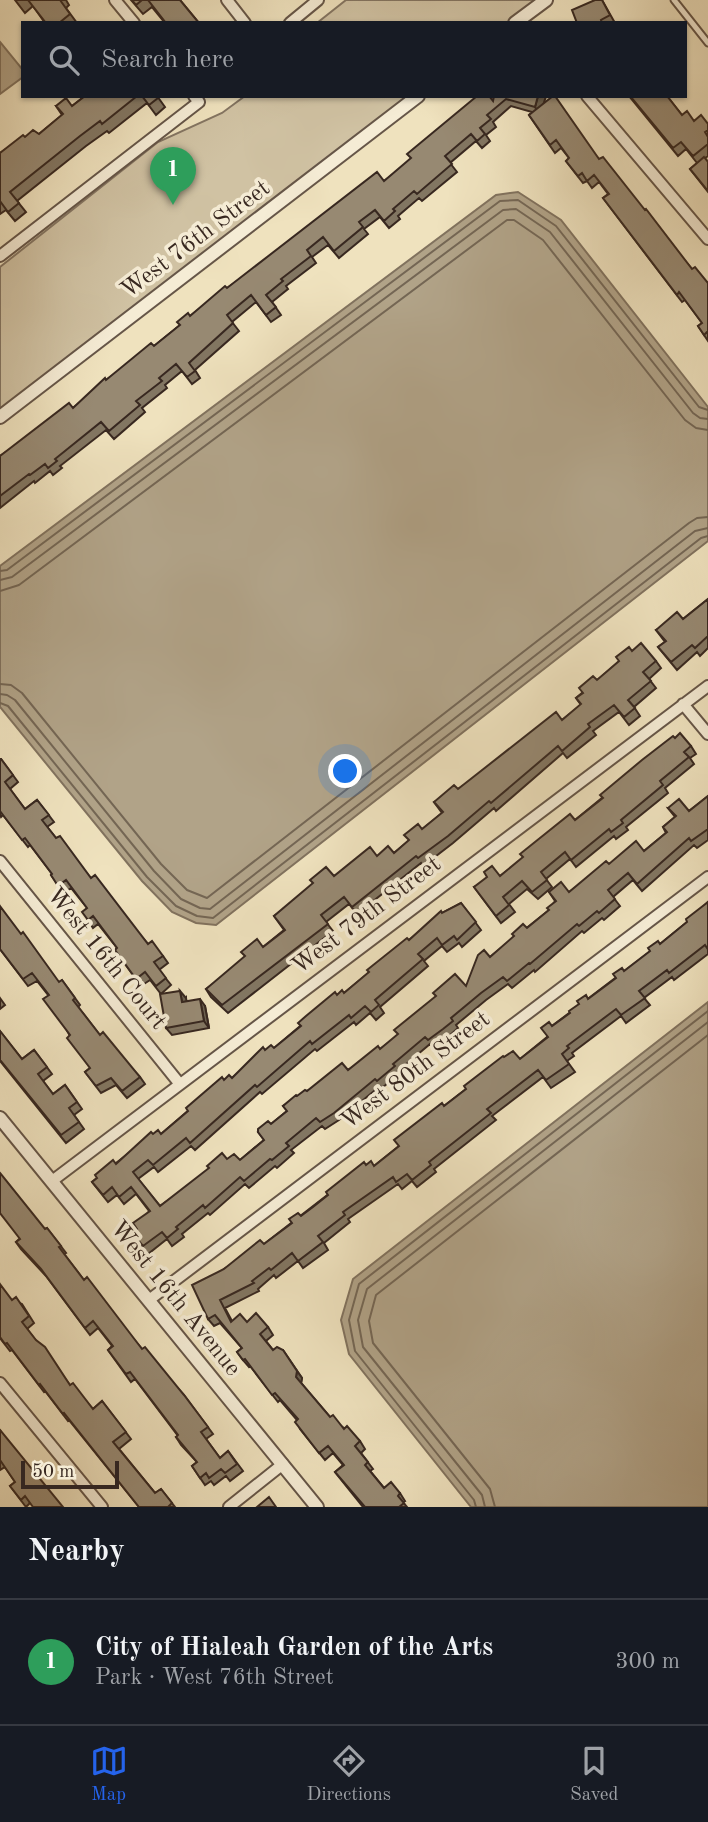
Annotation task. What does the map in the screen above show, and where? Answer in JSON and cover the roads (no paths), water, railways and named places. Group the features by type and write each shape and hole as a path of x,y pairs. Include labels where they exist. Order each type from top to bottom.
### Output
{"street":[{"path":"115,0 132,21"},
{"path":"227,0 243,21"},
{"path":"292,21 318,0"},
{"path":"520,21 546,0"},
{"name":"West 76th Street","path":"0,416 415,98"},
{"path":"589,98 708,239"},
{"path":"0,256 196,99"},
{"name":"West 79th Street","path":"51,1181 708,685"},
{"path":"683,704 708,734"},
{"name":"West 16th Court","path":"0,861 179,1083"},
{"name":"West 80th Street","path":"149,1300 708,877"},
{"name":"West 16th Avenue","path":"0,1118 317,1507"},
{"path":"0,1383 102,1507"},
{"path":"229,1507 283,1464"}],"lane":[{"path":"674,0 708,43"}],"water":[{"path":"0,42 21,68 21,78 0,94"},
{"path":"518,192 561,220 708,407 708,541 216,925 196,923 172,912 142,881 0,707 0,566 496,195"},
{"path":"708,1002 708,1507 471,1507 349,1354 341,1320 353,1279"}],"place":[{"name":"City of Hialeah Garden of the Arts","path":"173,205"}]}
